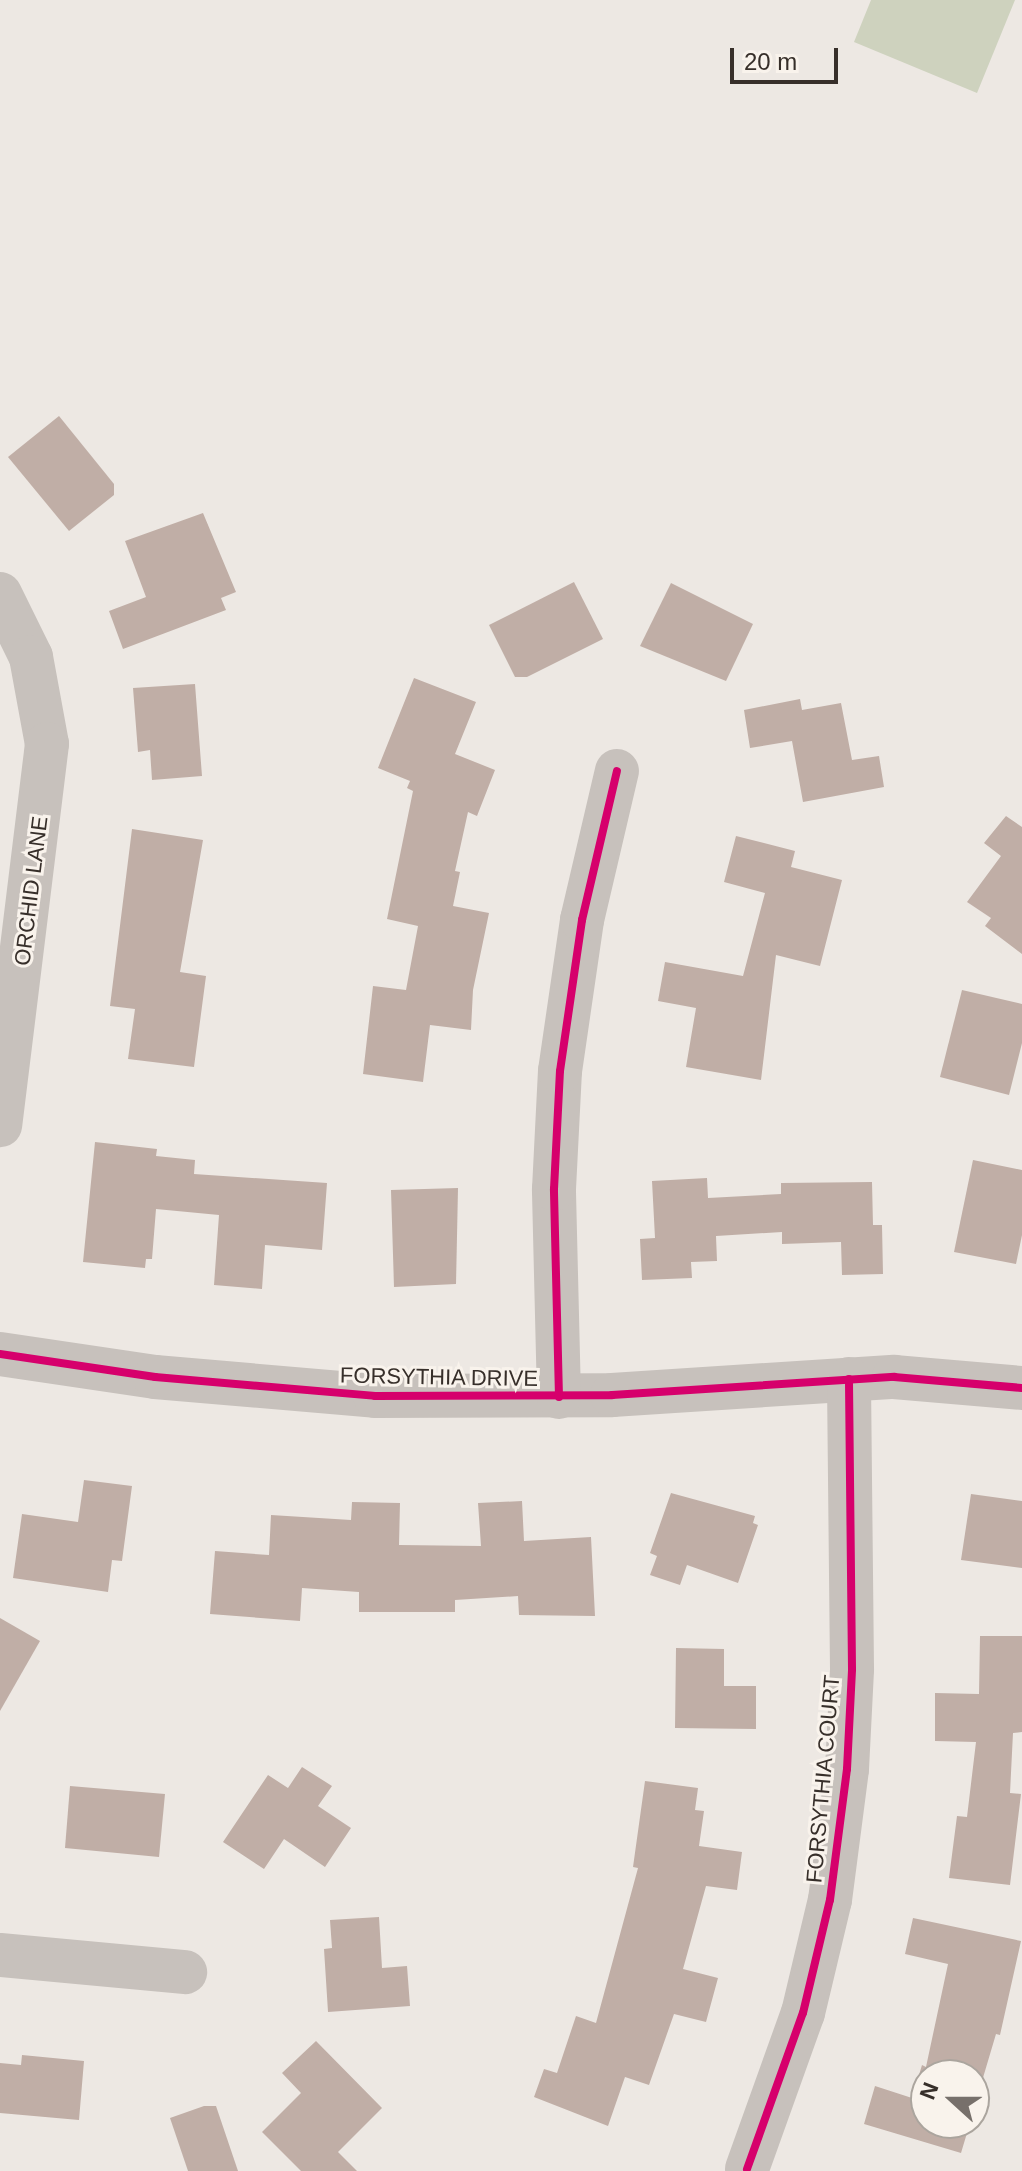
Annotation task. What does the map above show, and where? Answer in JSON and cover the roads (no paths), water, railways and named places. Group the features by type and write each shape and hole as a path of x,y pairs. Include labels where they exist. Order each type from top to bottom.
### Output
{"street":[{"name":"ORCHID LANE","path":"0,594 31,657 47,744 0,1125"},
{"path":"559,1397 554,1240 560,1071 582,920 617,771"},
{"name":"FORSYTHIA DRIVE","path":"0,1354 290,1390 559,1397 849,1379 1022,1388"},
{"name":"FORSYTHIA COURT","path":"747,2169 803,2013 834,1871 847,1769 852,1669 849,1379"},
{"path":"0,1955 185,1972"}]}
